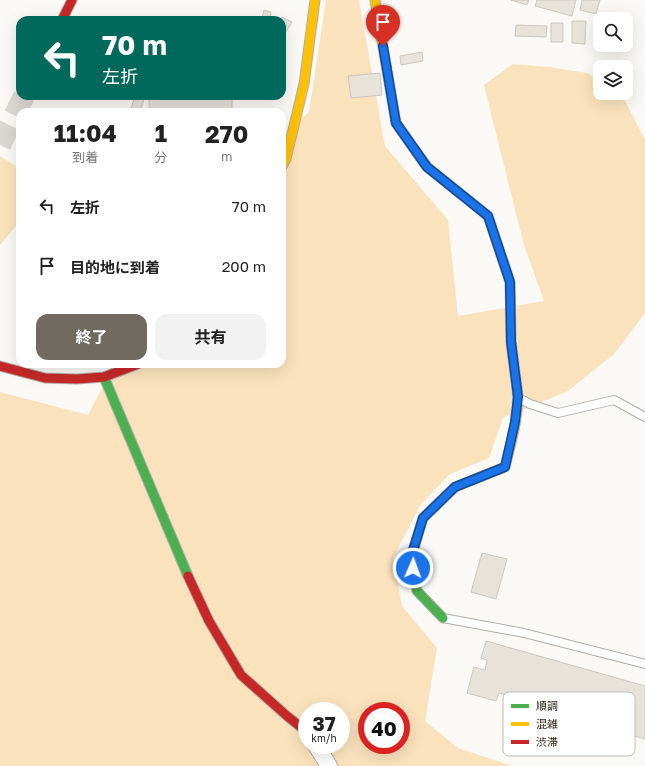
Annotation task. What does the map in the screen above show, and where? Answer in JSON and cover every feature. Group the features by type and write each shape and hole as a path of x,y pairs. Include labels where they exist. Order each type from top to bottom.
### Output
{"main road":[{"path":"64,16 72,0"},
{"path":"286,159 304,84 315,0"},
{"path":"375,0 396,123 427,167 488,216 510,282 511,342 518,397 515,422 505,467 455,487 423,518 411,557 417,590 443,618"},
{"path":"0,366 44,378 77,379 104,377 128,368"},
{"path":"104,377 182,562 209,621 241,675 298,725"}],"street":[{"path":"321,754 328,766"}],"lane":[{"path":"518,397 530,404 558,413 614,400 645,417"},
{"path":"443,618 524,633 645,664"}],"shaded area":[{"path":"326,0 359,0 385,146 448,220 458,316 544,301 524,245 484,85 513,64 549,67 587,73 593,77 593,100 625,100 645,140 645,313 614,354 568,391 503,418 489,458 450,474 421,504 393,558 402,606 437,648 425,721 458,748 512,766 0,766 0,392 88,415 113,368 286,368 286,132 309,112"},
{"path":"0,156 16,166 16,226 0,245"}],"building":[{"path":"511,0 529,0 527,5"},
{"path":"537,0 576,0 572,16 535,6"},
{"path":"582,0 600,0 597,12 593,13 580,10"},
{"path":"264,10 271,12 270,16 262,16"},
{"path":"286,19 292,22 286,32"},
{"path":"572,21 586,21 585,44 572,43"},
{"path":"551,23 563,23 563,42 551,42"},
{"path":"516,25 547,26 546,37 515,36"},
{"path":"422,52 423,61 401,65 400,56"},
{"path":"380,73 382,95 351,98 348,76"},
{"path":"134,100 144,100 141,108 131,108"},
{"path":"149,100 232,100 232,108 149,108"},
{"path":"482,553 507,559 496,599 471,592"},
{"path":"486,641 645,686 645,739 635,736 635,692 503,692 503,694 499,693 496,701 467,693 474,667 485,670 487,660 481,658"}],"tunnel":[{"path":"18,108 22,100"},
{"path":"0,145 16,112"}],"traffic: fast":[{"path":"104,377 188,576"},
{"path":"417,538 411,557 417,591 443,618"}],"traffic: slow":[{"path":"286,159 304,84 315,0"},
{"path":"375,0 396,123 427,167 457,191"},
{"path":"417,538 423,518 455,487 505,467 516,418 518,398 517,388"}],"traffic: jam":[{"path":"64,16 72,0"},
{"path":"457,191 488,216 510,282 511,341 517,388"},
{"path":"0,366 45,378 77,379 104,377 128,368"},
{"path":"188,576 209,621 241,675 298,725"}],"route":[{"path":"383,46 396,123 427,167 488,216 510,282 511,342 518,397 515,422 505,467 455,487 423,518 411,557 413,568"}]}
